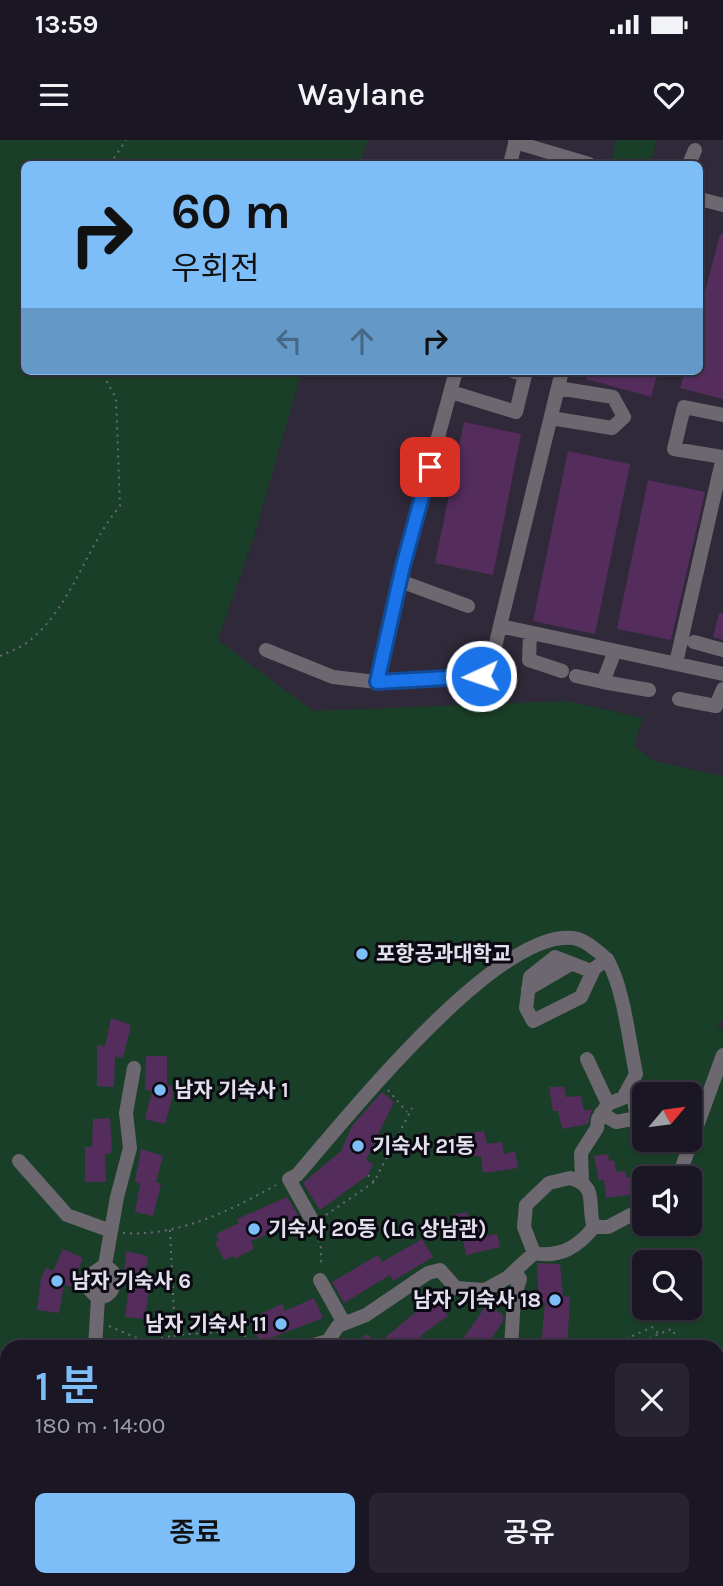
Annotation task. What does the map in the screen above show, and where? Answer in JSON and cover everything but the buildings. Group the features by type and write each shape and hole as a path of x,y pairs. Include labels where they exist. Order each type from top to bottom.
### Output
{"lane":[{"path":"511,161 516,141 579,161"},
{"path":"690,161 695,150"},
{"path":"703,200 723,205"},
{"path":"377,682 400,581 455,375"},
{"path":"451,392 516,412 525,375"},
{"path":"266,650 333,677 377,682 481,676 491,664 561,375"},
{"path":"551,418 612,428 624,417 613,397 558,388"},
{"path":"676,663 723,457 674,449 684,407 723,415"},
{"path":"400,581 468,606"},
{"path":"499,626 723,674"},
{"path":"530,634 529,660 569,674 649,690"},
{"path":"694,642 723,650"},
{"path":"603,682 615,651"},
{"path":"679,699 716,706 723,689"},
{"path":"313,1222 289,1179 297,1175 378,1082 466,991 540,944 571,937 591,946 607,959 620,997 636,1074 634,1082"},
{"path":"594,969 581,997 533,1021 526,1008 530,977 555,957 591,971 607,959"},
{"path":"682,1166 723,1055"},
{"path":"587,1059 605,1108 617,1122 632,1119"},
{"path":"95,1340 99,1298 90,1290 90,1282 92,1274 105,1265 130,1148 126,1113 134,1068"},
{"path":"594,1227 590,1193 582,1181 581,1153 591,1141 605,1108 623,1098 632,1087"},
{"path":"19,1161 67,1215 111,1231"},
{"path":"534,1253 527,1240 524,1217 531,1198 557,1180 570,1178 582,1181"},
{"path":"534,1253 546,1255 571,1249 594,1227 608,1227 632,1214"},
{"path":"329,1340 338,1326 378,1309 428,1273 440,1270 456,1288 485,1290 515,1271 534,1253"},
{"path":"511,1340 514,1298 520,1279 515,1271"},
{"path":"320,1280 344,1323"}],"path":[{"path":"112,161 126,140"},
{"path":"0,656 27,643 40,630 74,585 100,529 120,506 117,408 113,390 104,375"},
{"path":"378,1082 395,1095 408,1113"},
{"path":"320,1280 321,1248 313,1222 349,1202 374,1182 412,1108"},
{"path":"368,1175 374,1182"},
{"path":"111,1231 130,1234 170,1229 210,1218 289,1179"},
{"path":"170,1229 173,1340"},
{"path":"95,1322 122,1330 142,1340"},
{"path":"154,1340 175,1335 219,1332 227,1324 240,1329 248,1340"},
{"path":"623,1340 649,1327 656,1327 659,1334"},
{"path":"648,1340 672,1329 678,1340"}],"shaded area":[{"name":"포항공과대학교","path":"308,140 723,140 723,1340 0,1340 0,814 250,375 703,375 703,161 303,161"}],"green space":[{"name":"포항공과대학교","path":"0,140 367,140 361,161 21,161 21,375 301,375 253,539 218,640 313,711 567,701 643,718 634,746 654,761 723,776 723,1019 717,1026 723,1031 723,1340 0,1340"},
{"path":"616,140 657,140 651,161 612,161"}],"place":[{"name":"포항공과대학교","path":"362,954"},
{"name":"남자 기숙사 1","path":"160,1090"},
{"name":"기숙사 21동","path":"358,1146"},
{"name":"기숙사 20동 (LG 상남관)","path":"254,1229"},
{"name":"남자 기숙사 6","path":"57,1281"},
{"name":"남자 기숙사 18","path":"555,1300"},
{"name":"남자 기숙사 11","path":"281,1324"}],"route":[{"path":"430,467 403,566 377,682 481,676"}]}
